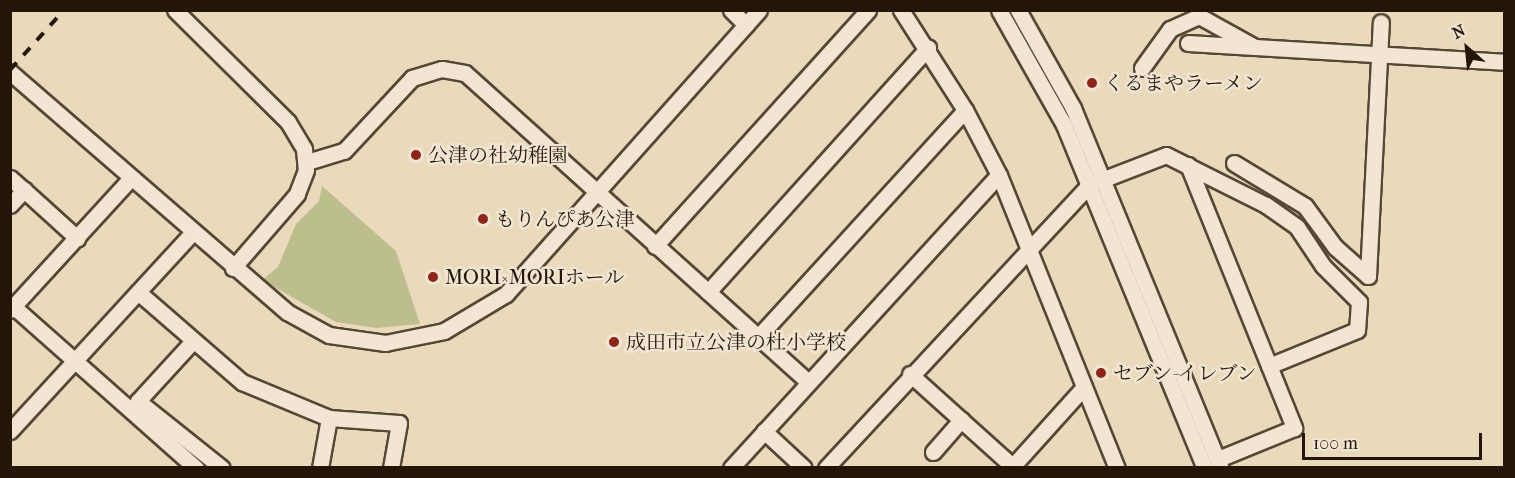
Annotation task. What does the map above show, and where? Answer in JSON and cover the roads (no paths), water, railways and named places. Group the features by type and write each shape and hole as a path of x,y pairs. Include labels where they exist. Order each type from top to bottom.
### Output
{"street":[{"path":"175,10 295,129 307,162 297,194 233,268"},
{"path":"731,10 746,25"},
{"path":"16,76 233,268 316,330 361,341 408,341 461,323 506,294 759,10"},
{"path":"656,246 868,10"},
{"path":"901,10 928,48 965,110 999,175 1084,387 1111,464"},
{"path":"999,10 1097,181 1205,468"},
{"path":"1037,10 1021,15 1097,181 1220,463 1294,428 1188,165"},
{"path":"1142,68 1170,29 1199,16 1254,47"},
{"path":"1234,163 1305,206 1335,247 1368,276 1381,22"},
{"path":"1188,43 1504,62"},
{"path":"708,292 928,48"},
{"path":"307,162 344,151 412,78 454,70 474,81 807,381"},
{"path":"758,337 965,110"},
{"path":"826,468 1028,245 1097,181 1160,155 1188,165 1297,227 1323,266 1359,302 1357,330 1269,366"},
{"path":"731,468 807,381 999,175"},
{"path":"10,178 77,238"},
{"path":"131,178 12,309 196,468"},
{"path":"10,205 24,190"},
{"path":"10,431 192,233"},
{"path":"138,292 192,342 242,382 329,418 399,423 391,468"},
{"path":"192,342 138,401 222,468"},
{"path":"910,374 1011,467 1084,387"},
{"path":"320,468 329,418"},
{"path":"933,452 961,420"},
{"path":"764,430 804,468"}],"railway":[{"path":"10,70 64,10"}],"place":[{"name":"くるまやラーメン","path":"1092,83"},
{"name":"公津の社幼稚園","path":"416,155"},
{"name":"もりんぴあ公津","path":"483,219"},
{"name":"MORI×MORIホール","path":"433,277"},
{"name":"成田市立公津の杜小学校","path":"614,342"},
{"name":"セブン-イレブン","path":"1101,373"}]}
